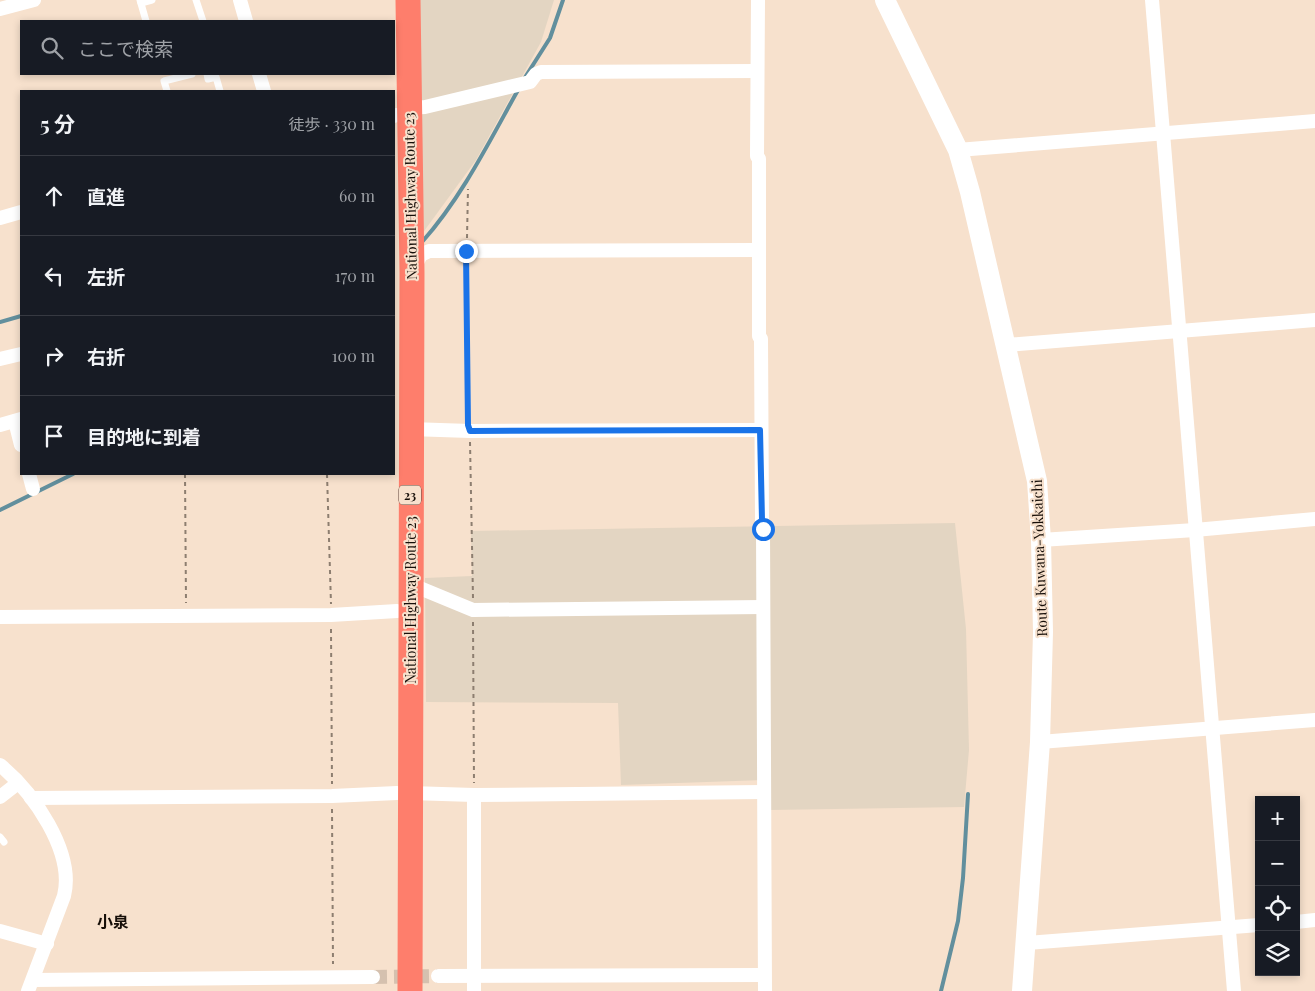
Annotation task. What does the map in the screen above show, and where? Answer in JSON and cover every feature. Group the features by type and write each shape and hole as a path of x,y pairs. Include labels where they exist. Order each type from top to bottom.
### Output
{"highway":[{"name":"National Highway Route 23","path":"395,0 400,113 412,273 410,584 396,991"},
{"name":"National Highway Route 23","path":"408,0 400,113 397,611 410,991"}],"main road":[{"name":"Route Kuwana-Yokkaichi","path":"886,0 958,150 1007,345 1037,481 1041,540 1040,742 1027,943 1022,991"}],"street":[{"path":"0,9 34,0"},
{"path":"240,0 246,20"},
{"path":"758,0 758,250 759,336 761,339 760,430 764,700 765,991"},
{"path":"1152,0 1234,991"},
{"path":"400,113 530,82 536,74 542,72 757,71"},
{"path":"259,75 264,90"},
{"path":"958,150 1315,121"},
{"path":"0,218 20,212"},
{"path":"412,273 421,255 429,251 758,250"},
{"path":"1007,345 1315,320"},
{"path":"0,359 20,354"},
{"path":"0,425 18,420 20,437"},
{"path":"410,429 470,431 760,430"},
{"path":"29,475 33,489"},
{"path":"1041,540 1195,530 1315,519"},
{"path":"410,584 473,610 763,607"},
{"path":"0,617 331,615 397,611"},
{"path":"1040,742 1315,720"},
{"path":"0,765 31,798 51,830 66,871 67,884 64,896 30,986 373,977"},
{"path":"0,797 18,782"},
{"path":"31,798 332,796 404,793 474,795 763,792"},
{"path":"474,795 474,991"},
{"path":"1300,922 1315,920"},
{"path":"1027,943 1255,924"},
{"path":"0,931 47,944"},
{"path":"438,976 764,975"}],"lane":[{"path":"146,20 141,2 152,0"},
{"path":"196,0 203,20"},
{"path":"166,90 164,81 188,75"},
{"path":"207,75 208,79 216,77 220,90"}],"path":[{"path":"468,189 466,251 473,610 474,795"},
{"path":"185,475 186,615"},
{"path":"327,475 331,615"}],"shaded area":[{"path":"419,0 554,0 541,42 476,160 419,238"},
{"path":"955,523 966,629 969,750 964,807 770,810 765,780 621,785 618,703 426,702 425,578 472,576 471,531"}],"waterway":[{"path":"524,79 550,38 563,0"},
{"path":"422,242 450,207 518,90"},
{"path":"0,322 20,316"},
{"path":"0,510 71,475"},
{"path":"941,991 958,921 963,878 968,794"}],"tunnel":[{"path":"373,977 438,976"}],"district":[{"name":"小泉","path":"113,921"}],"route":[{"path":"466,251 468,425 470,431 760,430 763,529"}]}
